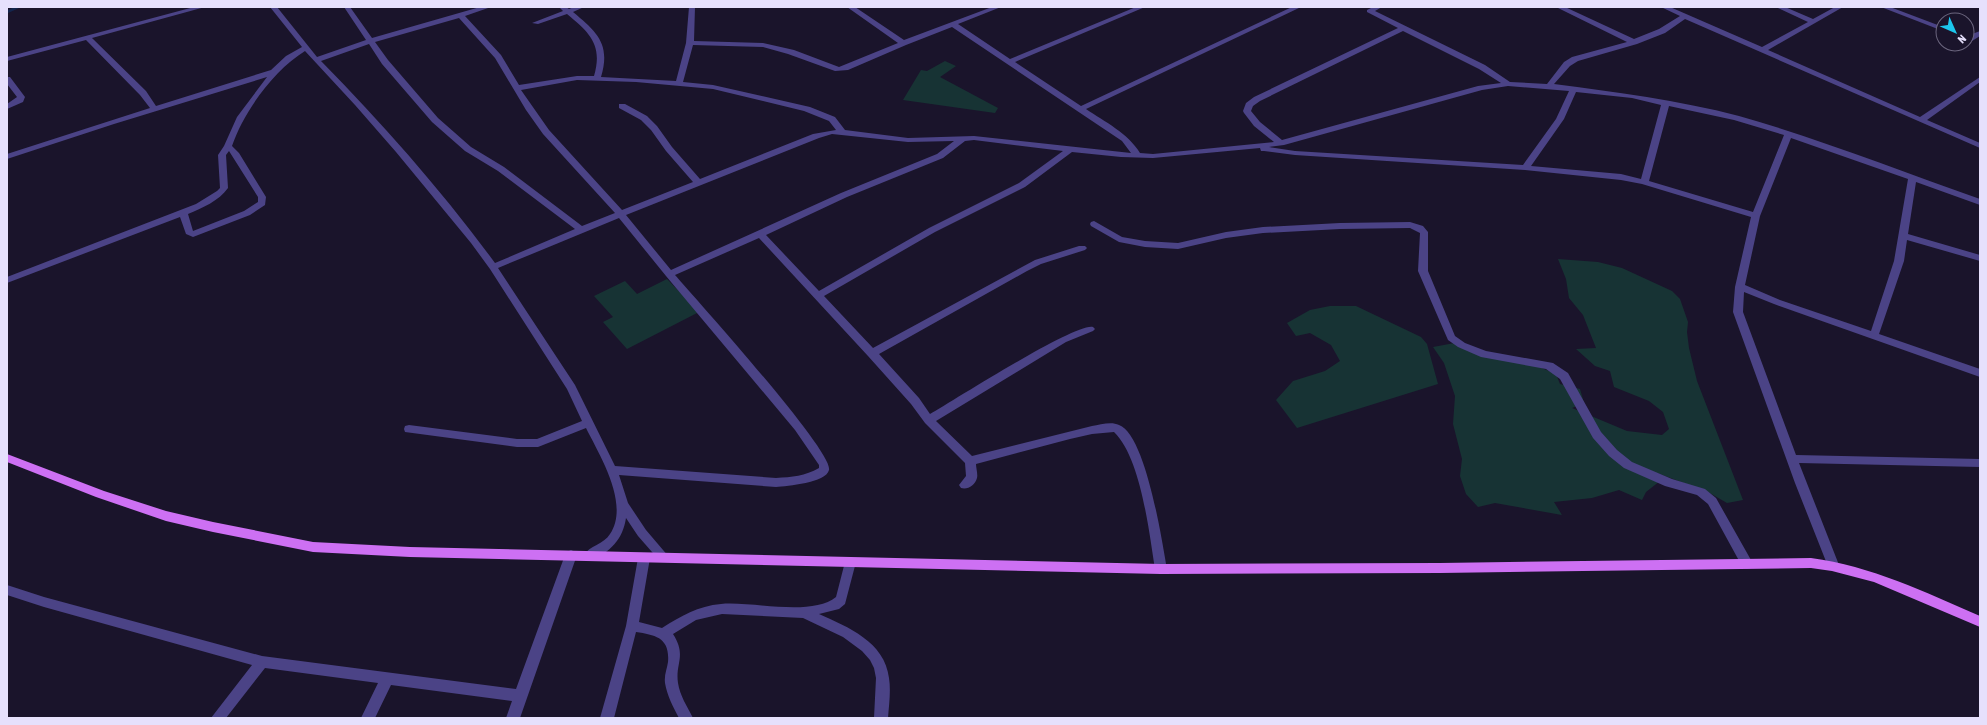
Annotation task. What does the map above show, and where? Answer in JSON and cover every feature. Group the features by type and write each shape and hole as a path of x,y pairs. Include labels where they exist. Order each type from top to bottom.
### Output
{"main road":[{"path":"7,458 100,494 166,516 282,542 313,547 367,550 590,555 644,558 663,557 1161,568 1811,563 1833,565 1866,575 1980,622"}],"street":[{"path":"7,59 202,7"},
{"path":"273,7 316,60 358,103 399,150 474,241 493,267 571,388 612,470 623,504 642,533 663,557"},
{"path":"346,7 406,88 435,120 468,149 501,169 581,230"},
{"path":"316,60 370,41 488,7"},
{"path":"536,22 564,9 581,7"},
{"path":"679,83 690,44 692,7"},
{"path":"850,7 903,43"},
{"path":"690,44 763,45 791,52 838,69 872,58 903,43 998,7"},
{"path":"1009,62 1142,7"},
{"path":"1080,109 1298,7"},
{"path":"1361,7 1482,67 1508,84"},
{"path":"1369,11 1379,7"},
{"path":"1559,7 1634,42"},
{"path":"1664,7 1980,146"},
{"path":"1779,7 1812,21"},
{"path":"1762,50 1812,21 1840,7"},
{"path":"1884,7 1935,26"},
{"path":"564,9 587,26 601,52 602,61 597,78"},
{"path":"460,15 498,57 546,132 621,214 669,274 799,427 824,464 824,470 812,478 788,482 747,482 675,474 612,470"},
{"path":"1549,86 1567,64 1575,59 1634,42 1662,31 1685,16"},
{"path":"952,24 1125,139 1136,156"},
{"path":"1281,143 1258,124 1247,111 1249,105 1403,28"},
{"path":"88,38 143,93 155,109"},
{"path":"7,280 183,213 213,198 224,188 222,156 240,121 274,72 289,58 306,48"},
{"path":"7,157 274,72"},
{"path":"517,88 564,79 597,78 679,83 713,87 806,109 832,119 842,132"},
{"path":"7,79 21,97 20,100 7,107"},
{"path":"1921,120 1980,79"},
{"path":"493,267 581,230 816,136 832,132 908,140 963,138 1136,156 1253,147 1281,143 1358,123 1458,94 1508,84 1574,88 1666,102 1736,118 1788,134 1980,202"},
{"path":"1525,168 1557,124 1574,88"},
{"path":"1644,182 1666,102"},
{"path":"622,106 644,118 654,128 669,149 699,184"},
{"path":"1788,134 1756,216 1740,287 1738,312 1833,565"},
{"path":"669,274 760,234 844,194 940,156 963,138"},
{"path":"183,213 189,232 193,234 247,213 262,203 262,197 235,153 228,146"},
{"path":"1253,147 1295,153 1525,168 1621,177 1644,182 1756,216"},
{"path":"818,295 932,230 1022,185 1070,149"},
{"path":"1874,336 1899,261 1912,178"},
{"path":"1094,224 1119,239 1145,244 1178,246 1226,235 1263,230 1340,226 1410,225 1420,228 1424,232 1425,239 1423,271 1450,338 1460,346 1477,353 1549,366 1557,370 1564,376 1597,435 1613,453 1628,465 1669,483 1707,496 1712,501 1747,564"},
{"path":"760,234 872,353 915,401 929,420 970,461 972,477 965,485"},
{"path":"1904,236 1980,258"},
{"path":"872,353 1024,269 1038,262 1082,248"},
{"path":"1740,287 1776,302 1980,373"},
{"path":"929,420 1063,340 1090,330"},
{"path":"409,429 516,443 538,443 589,423"},
{"path":"970,461 1067,436 1108,427 1117,428 1124,433 1139,464 1161,568"},
{"path":"1793,458 1980,462"},
{"path":"590,555 610,544 615,538 619,529 623,504"},
{"path":"513,718 571,555"},
{"path":"607,718 632,626 644,558"},
{"path":"664,633 692,616 703,612 722,609 804,614 835,605 841,600 850,562"},
{"path":"7,590 44,602 262,662 520,696"},
{"path":"804,614 863,644 874,655 880,667 882,679 880,718"},
{"path":"632,626 664,633 671,640 674,651 674,663 670,677 673,690 686,718"},
{"path":"218,718 262,662"},
{"path":"368,718 387,679"}],"green space":[{"path":"945,61 956,66 940,77 998,108 995,113 903,100 921,70 927,71"},
{"path":"1558,259 1598,262 1622,268 1672,291 1680,299 1688,322 1687,332 1689,348 1697,381 1743,500 1727,503 1708,492 1657,473 1660,481 1646,492 1642,500 1619,490 1592,498 1554,502 1562,515 1495,503 1478,507 1466,494 1460,476 1462,459 1453,424 1455,396 1444,363 1433,347 1460,342 1492,358 1537,366 1556,374 1560,384 1580,389 1584,403 1572,408 1627,431 1662,435 1669,429 1663,412 1649,401 1614,387 1610,371 1595,366 1576,349 1596,348 1583,315 1569,298 1566,279"},
{"path":"667,279 699,312 627,349 603,322 613,317 594,296 625,281 637,294"},
{"path":"1330,306 1356,306 1421,337 1427,344 1438,384 1297,428 1276,400 1293,381 1325,371 1340,361 1331,345 1310,333 1296,336 1287,323 1310,310"}],"waterway":[{"path":"7,12 18,7"}]}
